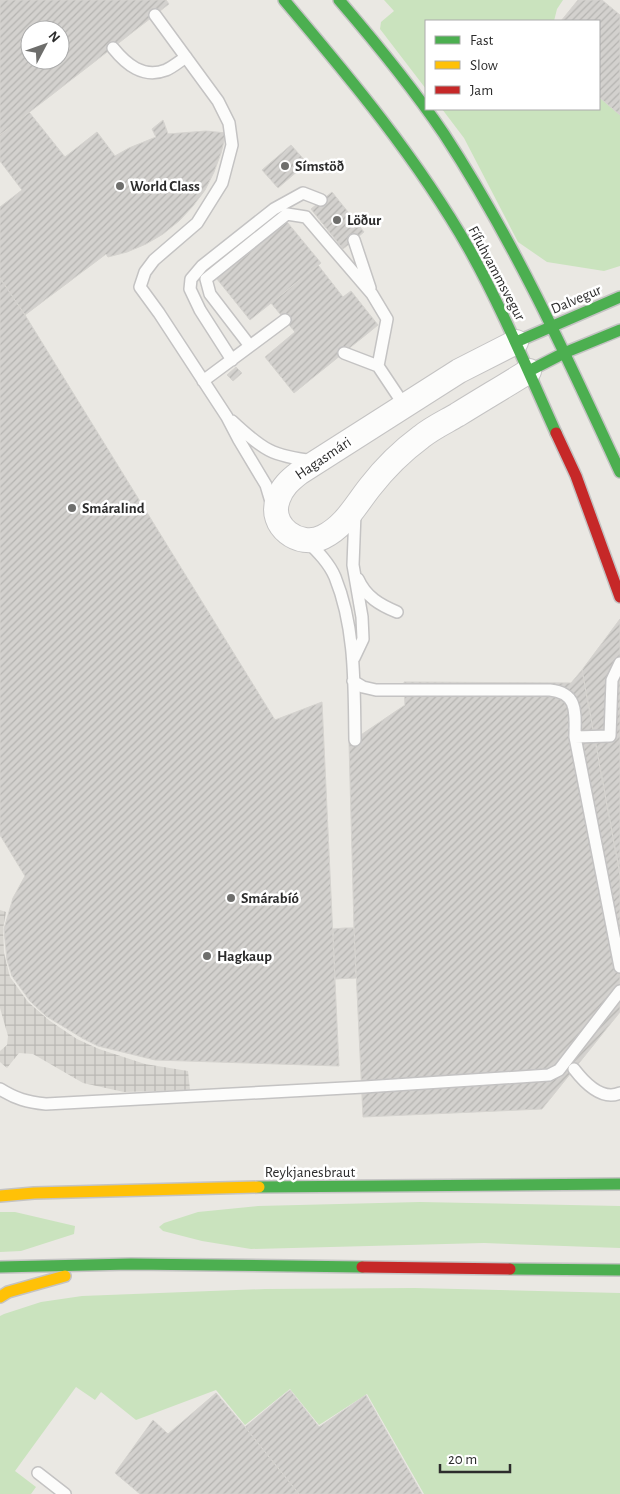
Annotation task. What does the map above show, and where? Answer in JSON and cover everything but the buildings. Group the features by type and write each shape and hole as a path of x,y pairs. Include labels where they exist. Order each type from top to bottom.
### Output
{"main road":[{"name":"Fífuhvammsvegur","path":"284,0 361,91 395,136 469,249 516,342 576,476 620,597"},
{"name":"Fífuhvammsvegur","path":"339,0 390,60 425,108"},
{"name":"Fífuhvammsvegur","path":"426,110 443,133 495,218 552,325 620,472"},
{"name":"Dalvegur","path":"516,342 620,297"},
{"path":"529,371 620,330"},
{"name":"Reykjanesbraut","path":"0,1196 34,1193 253,1188 620,1184"},
{"path":"0,1188 34,1193"},
{"path":"0,1267 131,1264 620,1270"},
{"path":"0,1297 8,1292 40,1282 82,1272 131,1264"}],"street":[{"name":"Hagasmári","path":"276,515 277,499 285,485 299,473 459,371 516,342"},
{"path":"276,515 282,527 294,538 307,541 321,538 334,531 345,522 355,506 381,474 421,437 529,371"}],"lane":[{"path":"155,15 218,101 229,123 232,145 222,183 197,223 154,260 145,272 140,287 227,417 266,485 276,515"},
{"path":"112,48 134,68 148,73 166,70 186,57"},
{"path":"232,360 200,310 190,289 191,279 202,266 274,209 303,194 321,200"},
{"path":"250,346 210,294 206,279 287,214 306,217 372,294 387,319 378,366"},
{"path":"354,240 372,294"},
{"path":"203,381 285,320"},
{"path":"344,352 378,366 404,405"},
{"path":"227,417 270,452 290,458 317,461"},
{"path":"354,658 362,639 362,618 353,565 355,506"},
{"path":"307,541 322,556 334,576 343,604 354,658 355,740"},
{"path":"353,565 359,582 368,595 383,606 397,612"},
{"path":"576,737 610,736 612,680 620,663"},
{"path":"353,681 363,687 376,690 560,691 569,696 575,706 576,737 620,967"},
{"path":"0,1089 14,1098 46,1104 549,1075 559,1070 620,991"},
{"path":"574,1069 584,1082 595,1091 616,1095 620,1093"},
{"path":"38,1474 65,1494"}],"green space":[{"path":"384,0 563,0 557,9 554,20 425,20 425,88 380,29 381,22 394,11"},
{"path":"600,98 620,115 620,266 604,271 547,262 518,242 464,138 443,110 600,110"},
{"path":"420,1202 620,1206 620,1248 484,1243 251,1249 202,1241 163,1231 159,1227 164,1223 198,1212 258,1206"},
{"path":"0,1212 15,1212 75,1226 74,1234 21,1251 0,1252"},
{"path":"415,1288 620,1293 620,1494 424,1494 367,1394 319,1425 290,1389 245,1425 216,1390 136,1420 101,1392 95,1400 76,1387 15,1471 36,1487 31,1494 0,1494 0,1316 4,1314 41,1302 82,1296 265,1289"}],"shaded area":[{"path":"0,910 6,912 3,929 4,953 10,977 28,1002 50,1021 77,1039 99,1049 145,1064 188,1071 190,1090 124,1092 83,1083 33,1054 19,1053 7,1068 0,1062 0,1051 7,1045 8,1036 0,1008"}],"traffic: fast":[{"path":"284,0 382,120 449,215 493,294 556,433"},
{"path":"339,0 425,107"},
{"path":"427,110 444,134 494,216 538,300 620,472"},
{"path":"516,342 620,297"},
{"path":"529,371 564,353 620,330"},
{"path":"259,1187 620,1184"},
{"path":"0,1267 131,1264 362,1267"},
{"path":"510,1269 620,1270"}],"traffic: slow":[{"path":"0,1196 34,1193 259,1187"},
{"path":"0,1297 8,1292 65,1276"}],"traffic: jam":[{"path":"556,433 576,476 620,597"},
{"path":"362,1267 510,1269"}],"place":[{"name":"Símstöð","path":"285,166"},
{"name":"World Class","path":"120,186"},
{"name":"Löður","path":"337,220"},
{"name":"Smáralind","path":"72,508"},
{"name":"Smárabíó","path":"231,898"},
{"name":"Hagkaup","path":"207,956"}]}
